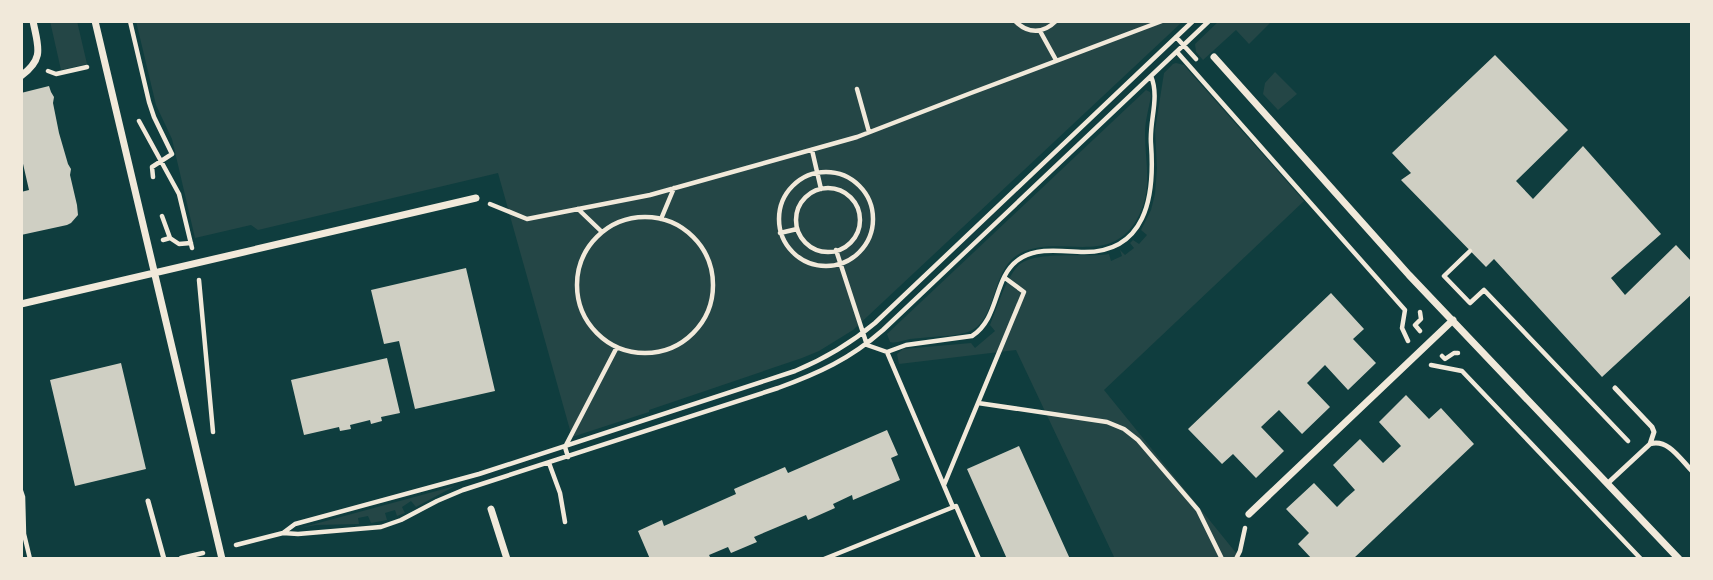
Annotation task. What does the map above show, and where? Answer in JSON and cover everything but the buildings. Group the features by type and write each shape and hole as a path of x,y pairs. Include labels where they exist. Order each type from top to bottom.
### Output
{"street":[{"path":"21,76 34,67 39,50 33,21"},
{"path":"95,21 222,559"},
{"path":"1214,57 1409,275 1679,559"},
{"path":"21,304 476,198"},
{"path":"1249,514 1452,320"},
{"path":"491,509 507,559"}],"lane":[{"path":"1608,483 1650,444 1654,437 1652,427 1615,388"},
{"path":"1650,444 1661,442 1692,471"},
{"path":"148,501 164,559"}],"path":[{"path":"130,21 149,102 172,154 152,167 154,179"},
{"path":"1015,21 1024,29 1040,31 1056,21"},
{"path":"476,198 527,219 643,197 869,132 1161,21"},
{"path":"283,533 295,524 452,482 565,447 794,371 826,357 862,334 1193,21"},
{"path":"1199,21 1204,26"},
{"path":"234,533 237,545 283,533 370,530 401,520 455,493 805,378 840,362 867,345 1209,21"},
{"path":"1040,31 1056,60"},
{"path":"1177,52 1405,310 1402,328 1405,337 1419,353 1431,366 1462,371 1641,559"},
{"path":"34,67 56,74 87,67"},
{"path":"836,250 867,345 887,352 906,345 972,336 988,321 1014,262 1045,251 1091,252 1110,249 1125,241 1137,228 1149,200 1153,175 1150,137 1156,94 1151,76"},
{"path":"857,89 869,132"},
{"path":"136,109 139,122 179,194 196,263 213,434"},
{"path":"811,150 821,189"},
{"path":"816,172 847,176 859,185 868,197 873,212 873,228 867,242 858,254 845,263 814,265 799,258 788,248 780,233 778,218 781,202 790,188 802,178 816,172"},
{"path":"661,219 674,188"},
{"path":"830,188 847,194 858,209 858,230 853,239 836,250 816,249 802,238 797,229 798,208 803,199 811,192 821,189 830,188"},
{"path":"578,209 602,232"},
{"path":"161,212 170,238 179,244 191,243"},
{"path":"638,217 661,219 682,228 699,243 710,264 714,286 710,309 698,329 681,344 659,352 636,353 617,347 600,336 587,322 579,304 577,284 580,265 589,247 602,232 619,222 638,217"},
{"path":"780,233 797,229"},
{"path":"148,245 170,238"},
{"path":"1470,251 1444,276 1470,303 1483,290 1630,442 1630,462"},
{"path":"944,485 1024,292 1005,278"},
{"path":"568,457 565,447 617,347"},
{"path":"887,352 953,507"},
{"path":"978,403 1107,422 1124,429 1138,440 1198,510 1222,559"},
{"path":"550,463 565,522"},
{"path":"21,491 23,534 30,559"},
{"path":"824,559 956,506 979,559"},
{"path":"1236,559 1249,514"},
{"path":"295,524 298,534"}],"shaded area":[{"path":"50,21 77,21 87,64 61,70"},
{"path":"136,21 1181,23 853,330 802,358 572,437 498,173 258,230 251,225 195,238 172,139 156,105"},
{"path":"1219,21 1272,21 1249,44 1236,30 1203,60 1196,52 1195,44"},
{"path":"1176,63 1184,65 1304,201 1104,390 1241,559 1115,559 1016,350 899,364 897,354 903,349 971,343 975,348 995,331 990,325 1002,294 1013,272 1025,261 1047,256 1109,254 1111,261 1122,256 1120,250 1125,255 1134,248 1130,243 1133,240 1139,244 1147,235 1141,230 1155,194 1155,130 1164,73"},
{"path":"1275,72 1297,94 1278,110 1263,94 1265,83"},
{"path":"1146,90 1151,96 1145,128 1147,188 1142,210 1124,235 1111,243 1097,246 1049,246 1019,254 1003,272 985,318 978,326 959,334 890,342 887,334"},
{"path":"455,486 416,507 411,501 402,507 405,513 397,516 395,510 385,513 387,520 371,523 368,516 358,518 359,524 300,528"}]}
